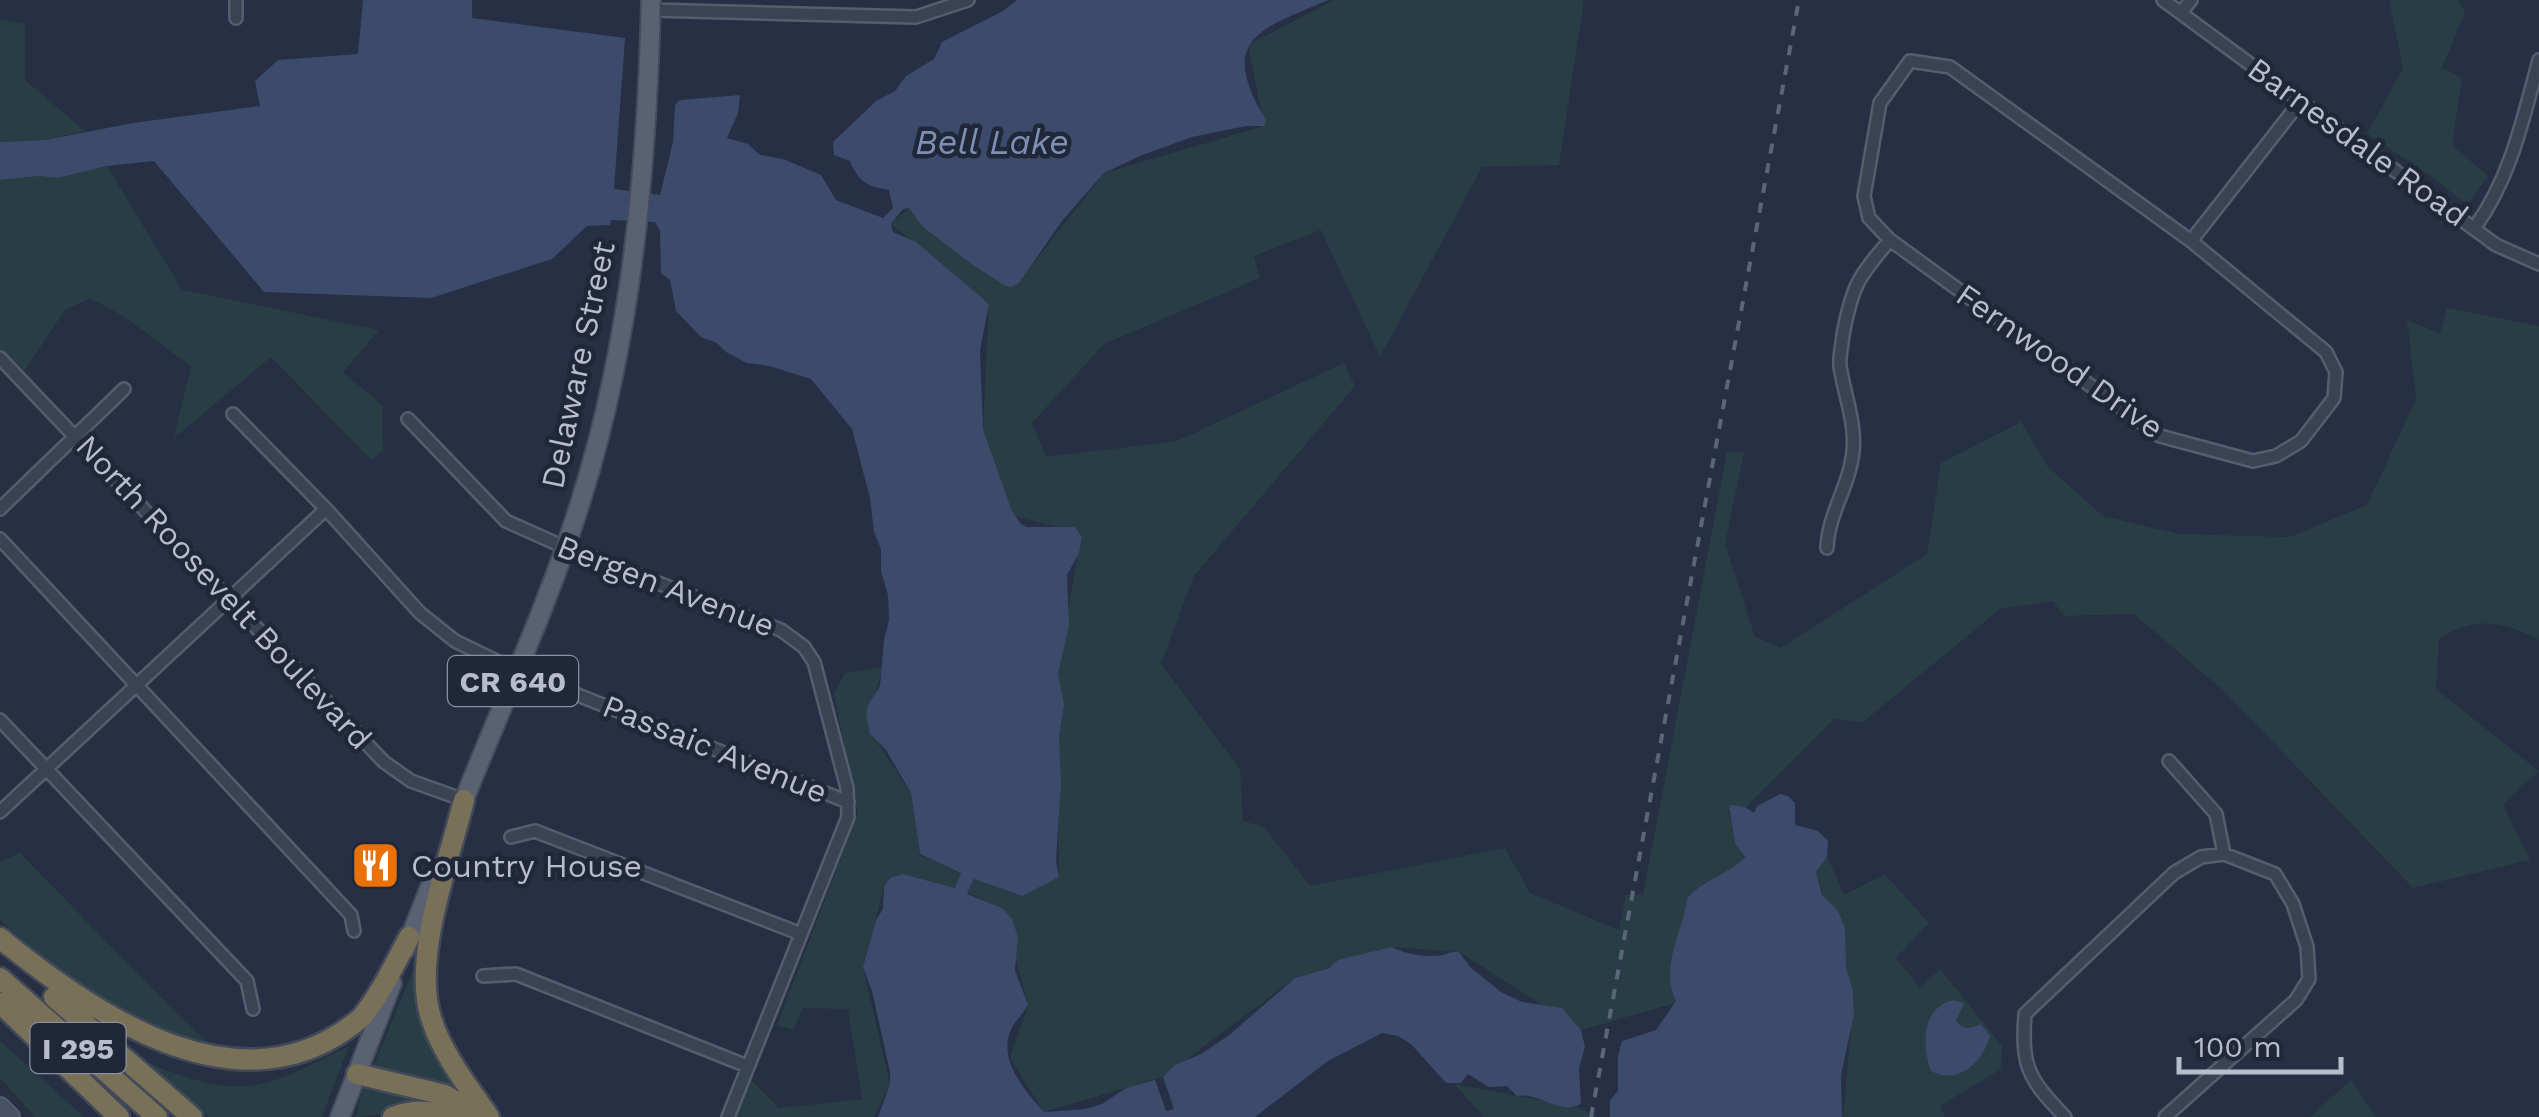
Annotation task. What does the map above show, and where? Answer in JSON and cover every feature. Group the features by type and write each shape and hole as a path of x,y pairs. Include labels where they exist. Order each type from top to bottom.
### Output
{"highway":[{"path":"464,800 428,946 424,980 430,1016 439,1039 486,1117"},
{"path":"0,938 52,981 165,1059 204,1074 232,1078 282,1072 319,1056 363,1016 410,937"},
{"path":"0,950 192,1117"},
{"name":"I 295","path":"0,978 156,1117"},
{"name":"I 295","path":"0,1003 120,1117"},
{"path":"357,1074 445,1095 486,1117"},
{"path":"393,1117 428,1111 453,1117"}],"main road":[{"name":"Delaware Street","path":"340,1117 564,547 597,443 642,184 651,5"},
{"path":"0,1107 10,1117"}],"street":[{"path":"236,0 236,18"},
{"path":"651,5 916,17 968,0"},
{"name":"Barnesdale Road","path":"2163,0 2512,254 2539,264"},
{"path":"2181,13 2191,0"},
{"path":"2475,227 2505,178 2539,60"},
{"name":"Fernwood Drive","path":"1910,61 1950,67 2191,241 2326,352 2336,372 2334,398 2301,441 2276,456 2252,461 2160,436 1890,240 1868,218 1864,196 1880,103 1910,61"},
{"path":"2191,241 2300,102"},
{"path":"1828,548 1828,530 1848,478 1853,449 1852,422 1839,360 1851,294 1860,274 1890,240"},
{"name":"North Roosevelt Boulevard","path":"0,358 384,762 411,782 464,800"},
{"path":"0,509 124,389"},
{"name":"Passaic Avenue","path":"232,414 326,509 420,613 470,651 848,802 848,817 728,1117"},
{"name":"Bergen Avenue","path":"408,418 495,514 564,547 794,636 814,662 848,802"},
{"path":"0,812 44,767 326,509"},
{"path":"0,539 352,915 354,930"},
{"path":"0,720 247,980 253,1009"},
{"path":"2169,760 2216,814 2224,854"},
{"path":"512,837 536,831 800,934"},
{"path":"2065,1117 2032,1082 2023,1043 2025,1014 2174,873 2202,857 2224,854 2275,874 2294,904 2307,948 2309,978 2296,1000 2165,1117"},
{"path":"483,976 516,974 747,1066"}],"green space":[{"path":"1334,0 1584,0 1559,165 1482,167 1380,357 1321,230 1254,256 1260,278 1104,344 1032,423 1046,457 1177,441 1344,363 1355,386 1194,576 1161,664 1240,769 1243,821 1264,827 1310,886 1505,848 1530,893 1619,930 1626,895 1643,895 1727,452 1744,452 1725,544 1755,637 1781,648 1927,554 1941,463 2021,422 2048,467 2103,516 2179,534 2290,537 2367,505 2416,399 2407,320 2440,333 2447,308 2539,326 2539,640 2501,625 2477,624 2453,631 2439,638 2436,689 2539,771 2503,804 2530,860 2413,888 2225,692 2134,614 2064,616 2053,601 2000,609 1863,722 1834,719 1746,807 1728,810 1744,860 1686,901 1675,1003 1581,1030 1459,952 1392,947 1295,978 1163,1077 1044,1112 1010,1058 1028,1005 1003,909 968,893 974,879 1021,896 1059,877 1058,674 1081,533 1014,516 983,429 989,304 891,224 909,208 1019,282 1104,173 1264,126 1248,45"},
{"path":"2389,0 2458,0 2465,12 2442,68 2462,78 2452,145 2488,176 2467,205 2367,134 2403,68"},
{"path":"0,19 25,24 25,80 85,131 45,140 0,142"},
{"path":"107,166 182,290 379,330 343,372 382,405 383,451 371,460 271,357 174,438 191,366 129,320 89,299 65,310 23,373 0,349 0,180 58,178"},
{"path":"882,667 868,729 911,793 920,855 961,873 956,888 903,874 884,887 863,967 890,1084 874,1117 733,1117 749,1078 779,1108 862,1099 848,1009 803,1008 793,1030 777,1025 858,813 834,694 845,673"},
{"path":"20,853 230,1063 88,996 0,920 0,862"},
{"path":"1827,856 1844,895 1885,874 1929,923 1896,958 1920,988 1940,969 2002,1046 2001,1069 1940,1106 1945,1117 1843,1117 1854,997 1816,872"},
{"path":"415,966 422,1022 461,1094 374,1065"},
{"path":"0,1041 84,1117 35,1117 0,1078"},
{"path":"349,1046 322,1117 209,1117 145,1062 205,1082 250,1086 293,1073"},
{"path":"2351,1080 2376,1117 2310,1117"},
{"path":"1454,1084 1577,1107 1598,1117 1484,1117"},
{"path":"363,1088 428,1100 356,1117"}],"water":[{"name":"Bell Lake","path":"363,0 472,0 472,18 625,38 614,189 660,195 673,142 675,105 680,100 740,95 738,113 727,138 748,144 760,155 783,159 821,175 836,200 883,218 893,208 889,190 860,179 850,161 834,155 833,142 876,101 895,91 906,76 934,59 942,42 1017,0 1329,0 1265,29 1253,40 1246,54 1245,71 1266,120 1264,126 1192,137 1104,173 1062,221 1019,283 1004,285 973,265 923,227 909,208 903,209 891,224 893,232 916,242 989,304 980,351 983,429 1012,511 1027,527 1075,527 1082,537 1079,553 1067,575 1069,625 1058,674 1064,705 1059,737 1059,877 1022,896 974,879 967,894 1002,908 1012,919 1018,937 1015,970 1028,1005 1010,1032 1008,1054 1016,1076 1044,1112 1086,1109 1102,1104 1126,1088 1155,1080 1166,1111 1174,1109 1163,1077 1175,1065 1228,1036 1295,978 1329,968 1338,960 1392,947 1423,956 1459,952 1470,967 1501,992 1522,1002 1562,1008 1581,1030 1585,1047 1579,1068 1581,1104 1557,1106 1534,1097 1517,1096 1507,1086 1489,1087 1468,1074 1461,1083 1446,1083 1411,1044 1382,1033 1328,1061 1255,1117 878,1117 890,1084 890,1072 863,967 876,920 883,909 884,887 890,878 903,874 955,888 961,873 920,854 911,793 886,750 870,734 866,716 880,686 889,620 881,549 852,429 811,379 747,363 701,337 676,311 670,280 661,273 660,231 655,222 611,220 610,225 587,226 552,259 431,298 264,292 154,161 107,166 58,178 0,180 0,142 45,140 133,123 260,106 255,81 278,60 358,54"},
{"path":"1780,794 1795,803 1795,825 1818,831 1828,841 1827,857 1816,872 1822,895 1838,911 1845,928 1846,967 1854,1015 1841,1075 1842,1117 1610,1117 1610,1100 1618,1091 1622,1041 1656,1030 1676,1001 1670,969 1687,899 1745,857 1735,843 1729,805 1754,813 1757,806"},
{"path":"1953,1000 1964,1003 1956,1021 1961,1026 1981,1024 1990,1036 1982,1055 1968,1069 1951,1076 1931,1071 1926,1040 1935,1011"}],"railway":[{"path":"1591,1117 1799,0"}],"place":[{"name":"Country House","path":"376,866"}]}
